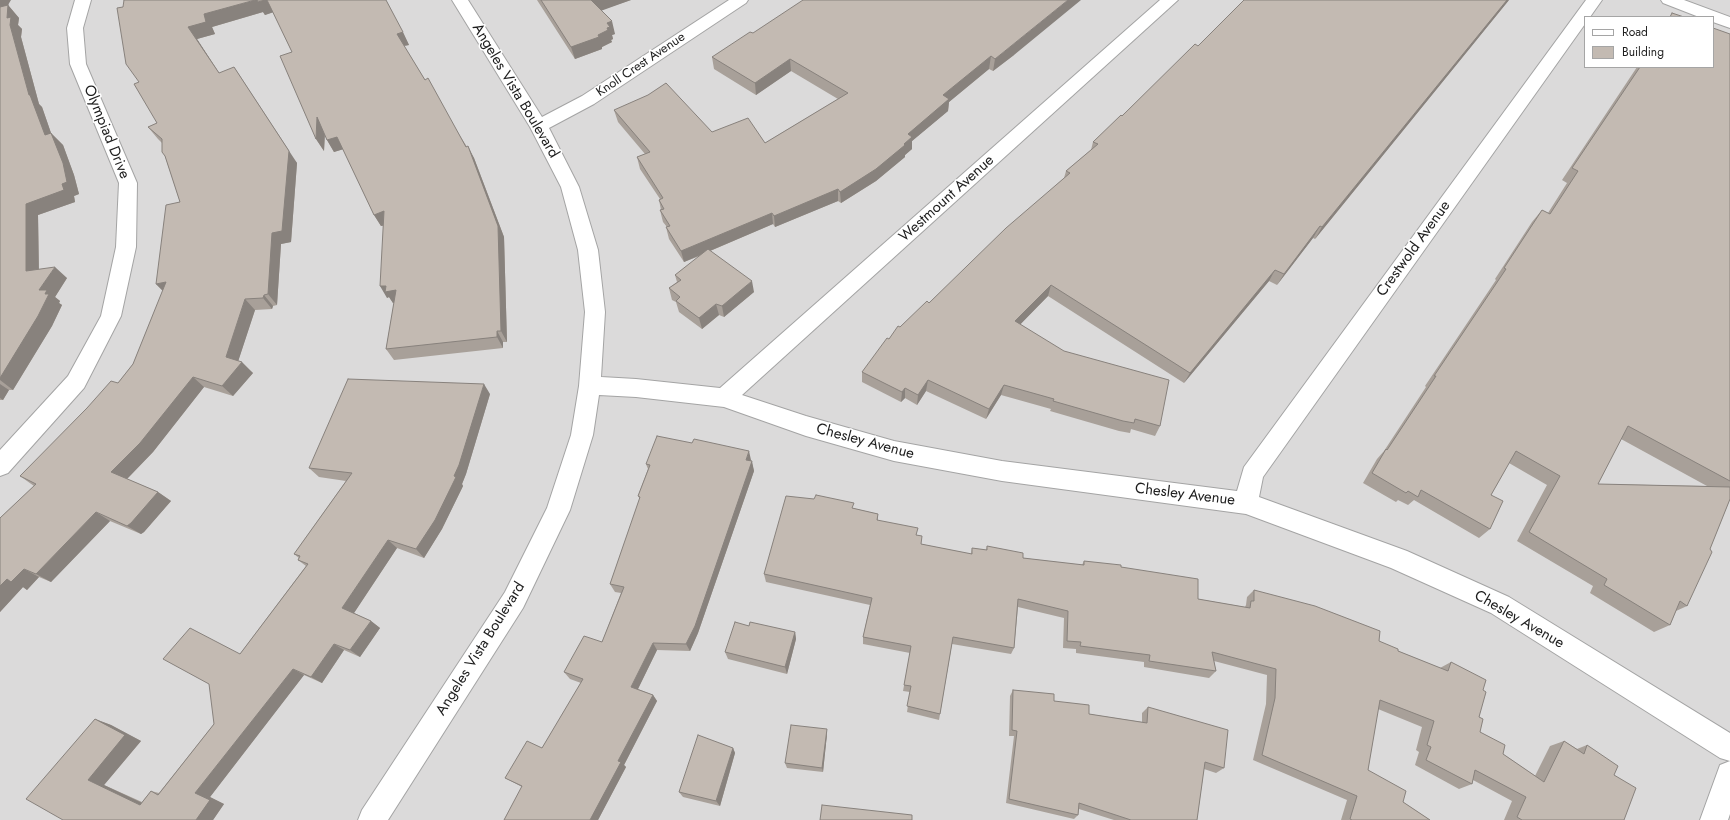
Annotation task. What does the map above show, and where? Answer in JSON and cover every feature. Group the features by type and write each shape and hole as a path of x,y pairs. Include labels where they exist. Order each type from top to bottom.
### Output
{"street":[{"name":"Olympiad Drive","path":"0,466 76,382 111,316 126,247 128,183 78,64 75,28 83,0"},
{"name":"Angeles Vista Boulevard","path":"372,820 514,600 558,510 582,435 590,386 595,312 588,250 570,187 540,126 460,0"},
{"name":"Knoll Crest Avenue","path":"540,126 588,100 740,0"},
{"name":"Westmount Avenue","path":"724,398 1170,0"},
{"name":"Crestwold Avenue","path":"1246,503 1252,474 1594,0"},
{"path":"1669,0 1711,16"},
{"path":"1714,17 1730,23"},
{"name":"Chesley Avenue","path":"590,386 636,388 724,398 806,426 894,451 1002,471 1246,503 1398,559 1500,605 1730,748"},
{"path":"1714,820 1730,775"}],"shaded area":[{"path":"0,0 1730,0 1730,820 0,820"}],"building":[{"path":"124,0 255,0 204,14 206,22 188,27 219,73 234,67 289,151 282,231 272,233 268,294 264,295 263,298 245,299 226,357 242,362 222,386 193,377 140,443 111,472 158,492 127,526 96,512 36,574 24,569 11,582 7,579 0,586 0,518 36,484 20,476 87,408 111,381 118,383 133,364 166,282 156,284 166,205 180,202 165,156 162,152 162,139 148,127 157,123 134,84 139,82 126,64 117,8 123,7"},
{"path":"267,0 386,0 403,32 397,34 425,80 428,78 466,147 468,146 498,226 501,331 497,331 497,337 386,349 396,290 385,292 386,286 380,286 384,211 374,215 337,137 327,140 317,117 316,139 280,56 292,52"},
{"path":"541,0 591,0 612,21 607,23 610,27 607,28 608,30 598,35 599,37 571,47"},
{"path":"803,0 1068,0 995,59 991,56 943,95 949,99 908,134 912,137 904,144 905,145 876,169 840,192 838,189 774,216 772,213 681,251 666,227 670,226 660,210 664,209 659,200 663,198 637,157 650,152 614,110 648,95 666,83 712,132 748,118 765,143 848,93 790,59 755,83 712,57 750,32 753,33"},
{"path":"1244,0 1507,0 1322,227 1320,226 1284,274 1275,270 1190,373 1051,285 1015,321 1064,351 1169,380 1160,426 1135,419 1134,423 1123,421 1004,385 989,409 928,380 918,395 905,388 902,392 862,372 887,338 889,339 898,326 900,327 927,301 929,303 1006,228 1070,173 1066,171 1098,144 1093,142 1121,115 1122,116 1195,44 1198,46"},
{"path":"8,5 7,18 11,17 10,25 29,95 45,135 51,133 63,163 67,182 62,184 64,190 26,204 26,271 55,267 39,290 47,290 45,294 49,294 38,316 0,378 0,7"},
{"path":"1672,13 1681,16 1670,16"},
{"path":"1714,28 1730,34 1730,481 1628,426 1598,484 1730,487 1730,499 1710,549 1712,552 1687,606 1680,601 1670,625 1604,585 1607,579 1529,532 1560,476 1516,451 1491,495 1503,501 1490,529 1421,490 1418,497 1408,491 1406,493 1372,473 1386,449 1387,450 1436,376 1434,376 1506,269 1504,268 1542,210 1550,214 1578,171 1572,168 1639,68 1714,68"},
{"path":"708,249 752,281 722,306 716,304 699,318 676,301 680,297 669,288 681,280 675,275"},
{"path":"348,379 484,384 459,465 454,476 456,477 435,520 416,549 388,540 342,608 371,621 350,650 334,644 311,677 293,669 195,793 210,800 196,820 63,820 26,799 95,719 125,735 88,780 140,805 151,791 158,795 214,724 209,684 163,659 190,628 240,654 308,564 298,560 300,556 294,554 352,473 309,468"},
{"path":"657,436 692,443 694,439 749,451 746,460 752,461 695,626 686,644 653,643 631,687 653,695 618,761 621,762 590,820 504,820 522,786 505,778 527,741 542,748 583,679 564,672 584,636 602,642 624,587 610,584 640,497 638,496 650,465 646,464"},
{"path":"816,495 854,503 852,508 878,514 877,520 918,528 916,535 922,536 921,544 972,554 972,548 987,550 987,546 1023,553 1023,558 1084,565 1084,561 1121,565 1121,567 1198,579 1198,599 1250,608 1251,601 1254,601 1254,590 1315,606 1380,631 1379,641 1398,649 1398,651 1448,671 1451,662 1486,680 1483,690 1486,692 1479,717 1483,719 1480,732 1505,745 1503,754 1544,782 1564,741 1584,754 1587,745 1618,766 1614,775 1636,788 1624,820 1522,820 1517,817 1526,797 1475,770 1472,784 1426,760 1431,747 1427,745 1434,721 1380,700 1368,770 1406,791 1403,802 1430,820 1352,820 1350,819 1357,796 1262,755 1275,698 1276,669 1212,652 1216,671 1149,661 1150,655 1080,646 1081,642 1067,641 1068,611 1018,599 1014,648 953,637 940,714 907,706 911,686 904,685 911,646 863,637 872,598 764,574 786,496 814,499"},
{"path":"735,622 749,626 750,622 795,632 785,667 725,652"},
{"path":"1013,690 1054,694 1054,701 1089,705 1089,714 1147,723 1148,707 1228,730 1224,768 1205,762 1197,820 1131,820 1079,803 1078,815 1009,799 1017,731 1012,730"},
{"path":"791,725 827,729 822,768 785,763"},
{"path":"698,735 733,748 716,801 679,792"},
{"path":"822,805 912,815 912,820 820,820"}]}
